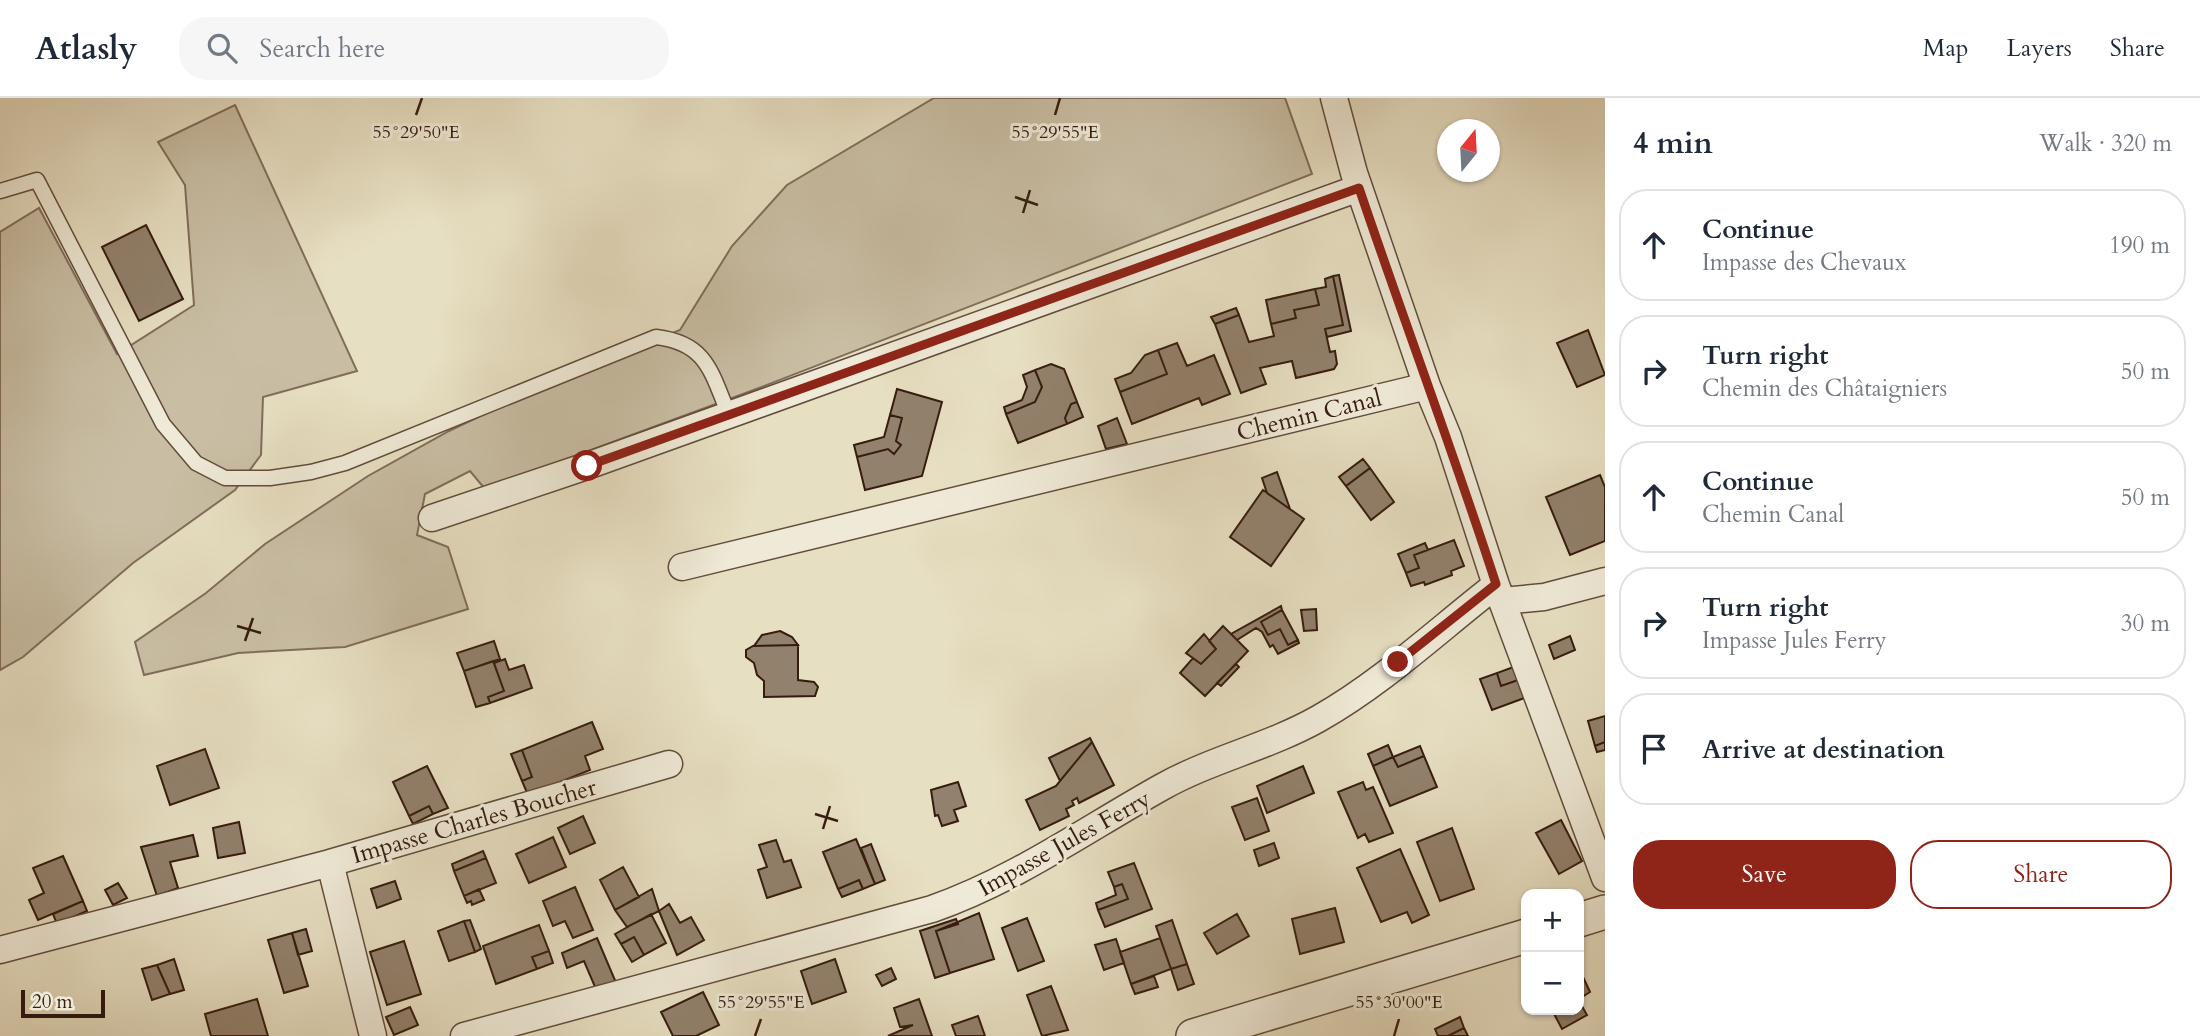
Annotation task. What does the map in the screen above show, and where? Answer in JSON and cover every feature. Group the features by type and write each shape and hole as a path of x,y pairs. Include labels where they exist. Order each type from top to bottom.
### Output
{"street":[{"path":"1334,98 1359,188 1426,386 1448,437 1499,593 1605,878"},
{"path":"432,518 729,415 1359,188"},
{"name":"Chemin Canal","path":"682,567 1426,386"},
{"path":"1499,593 1544,597 1605,581"},
{"name":"Impasse Jules Ferry","path":"464,1036 932,909 975,894 1014,875 1164,786 1318,719 1499,593"},
{"name":"Impasse Charles Boucher","path":"373,1036 330,863 668,764"},
{"path":"0,950 330,863"},
{"path":"1193,1036 1521,938"}],"lane":[{"path":"0,191 37,180 163,424 196,463 225,478 271,478 345,463 656,337 680,340 692,347 709,368 729,415"}],"shaded area":[{"path":"934,98 1285,98 1312,174 751,391 485,489 470,471 425,494 417,535 448,547 468,609 345,647 238,653 144,675 135,642 206,593 265,544 368,476 449,431 556,380 680,330 732,246 787,185"},
{"path":"235,105 357,371 263,397 261,455 235,490 133,563 23,657 0,670 0,232 39,208 117,354 194,305 185,185 158,142"}],"building":[{"path":"146,225 183,299 139,321 102,247"},
{"path":"1339,275 1351,331 1327,337 1325,329 1343,325 1333,276"},
{"path":"1333,276 1343,325 1325,329 1330,352 1335,351 1337,364 1334,369 1296,378 1292,361 1260,368 1266,384 1241,393 1215,324 1239,315 1249,342 1274,336 1271,324 1296,318 1294,310 1319,305 1315,289 1326,287 1325,279"},
{"path":"1315,289 1319,305 1294,310 1296,318 1271,324 1266,300"},
{"path":"1236,308 1239,315 1215,324 1211,317"},
{"path":"1588,330 1605,375 1577,387 1557,343"},
{"path":"1177,343 1187,366 1214,355 1230,394 1202,405 1199,398 1132,424 1120,392 1167,374 1158,350"},
{"path":"1158,350 1167,374 1120,392 1115,379 1131,373 1145,355"},
{"path":"1051,364 1064,369 1077,402 1071,404 1065,418 1067,424 1018,443 1006,414 1035,402 1042,387 1035,370"},
{"path":"1035,370 1042,387 1035,402 1006,414 1004,407 1022,400 1027,387 1023,375"},
{"path":"897,389 942,402 922,476 865,490 857,457 888,449 894,454 901,445 896,441 902,418 890,415"},
{"path":"1077,402 1083,417 1067,424 1065,418 1071,404"},
{"path":"890,415 902,418 896,441 901,445 894,454 888,449 857,457 854,445 884,437"},
{"path":"1117,418 1127,444 1106,449 1098,426"},
{"path":"1363,459 1370,468 1346,486 1339,477"},
{"path":"1370,468 1394,502 1371,520 1346,486"},
{"path":"1277,472 1290,509 1267,493 1262,478"},
{"path":"1600,475 1605,487 1605,541 1570,555 1546,497"},
{"path":"1263,490 1304,519 1271,566 1230,537"},
{"path":"1454,540 1464,566 1451,571 1452,575 1425,585 1424,582 1411,586 1406,573 1419,568 1414,555"},
{"path":"1425,543 1428,550 1414,555 1419,568 1406,573 1398,554"},
{"path":"1281,606 1282,610 1261,622 1268,635 1280,629 1288,645 1298,640 1299,643 1278,654 1256,628 1237,640 1231,634"},
{"path":"1316,609 1317,630 1304,631 1301,610"},
{"path":"1282,610 1298,640 1288,645 1280,629 1268,635 1261,622"},
{"path":"1223,626 1248,651 1205,696 1180,673 1193,658 1201,664 1216,649 1209,641"},
{"path":"780,631 792,637 798,645 754,646 762,635"},
{"path":"1204,634 1216,649 1201,664 1186,653"},
{"path":"1570,636 1575,650 1554,659 1549,645"},
{"path":"494,641 500,659 464,671 457,653"},
{"path":"798,645 798,680 814,682 818,687 815,696 764,697 764,681 757,675 754,663 746,657 746,650 753,646"},
{"path":"505,659 509,670 524,665 532,688 490,703 488,697 504,691 494,663"},
{"path":"493,661 504,691 488,697 490,703 476,707 464,671"},
{"path":"1236,664 1239,667 1221,686 1217,683"},
{"path":"1516,666 1521,679 1501,686 1497,673"},
{"path":"1497,673 1501,686 1521,679 1527,697 1492,710 1480,679"},
{"path":"1605,716 1605,742 1595,746 1588,721"},
{"path":"592,722 603,749 585,756 590,770 528,795 522,781 532,777 522,750"},
{"path":"1090,738 1092,742 1060,781 1049,758"},
{"path":"1092,742 1114,785 1079,803 1077,798 1072,801 1074,805 1066,809 1069,816 1040,830 1026,800 1056,786"},
{"path":"1605,742 1605,750 1597,752 1595,746"},
{"path":"1388,745 1393,757 1373,766 1368,754"},
{"path":"1420,746 1424,756 1398,767 1393,757"},
{"path":"205,749 219,788 170,805 157,766"},
{"path":"522,750 532,777 522,781 511,754"},
{"path":"1424,756 1437,787 1390,806 1373,766 1393,757 1398,767"},
{"path":"427,766 448,808 433,814 429,806 409,816 393,782"},
{"path":"1303,766 1314,793 1267,813 1257,786"},
{"path":"958,782 966,806 954,810 958,821 942,826 938,815 935,816 931,790"},
{"path":"1363,782 1366,790 1373,787 1393,833 1369,842 1365,834 1358,838 1338,792"},
{"path":"1257,798 1269,831 1245,840 1232,807"},
{"path":"429,806 433,814 413,824 409,816"},
{"path":"583,816 595,843 570,854 558,828"},
{"path":"1561,820 1582,861 1559,874 1536,833"},
{"path":"239,822 245,853 218,858 213,828"},
{"path":"1452,828 1474,889 1440,901 1417,842"},
{"path":"193,835 198,856 170,862 178,888 157,896 141,847"},
{"path":"553,837 566,867 529,883 516,854"},
{"path":"856,839 875,884 863,889 859,880 838,889 823,852"},
{"path":"776,840 784,862 791,860 801,887 767,898 758,870 767,867 759,845"},
{"path":"1274,843 1279,858 1259,866 1254,850"},
{"path":"871,844 885,880 875,884 861,848"},
{"path":"1400,849 1429,915 1412,923 1407,912 1381,922 1357,868"},
{"path":"483,851 486,858 454,871 452,864"},
{"path":"63,856 83,901 38,920 29,900 44,893 33,868"},
{"path":"486,858 496,883 464,896 454,871"},
{"path":"1134,863 1152,909 1105,927 1098,910 1128,899 1122,884 1114,887 1108,872"},
{"path":"623,867 639,897 615,910 600,880"},
{"path":"859,880 863,889 842,897 838,889"},
{"path":"395,881 401,899 377,908 371,889"},
{"path":"118,883 127,898 113,905 105,890"},
{"path":"1122,884 1128,899 1098,910 1096,903 1116,895 1114,887"},
{"path":"575,887 593,930 573,938 565,921 553,926 543,901"},
{"path":"479,889 484,900 472,905 471,901 467,903 464,896"},
{"path":"652,889 659,911 627,927 615,910"},
{"path":"83,901 87,911 57,924 53,914"},
{"path":"669,904 680,923 691,917 704,940 677,955 659,911"},
{"path":"1335,908 1344,942 1300,954 1292,919"},
{"path":"979,913 994,959 950,973 936,931"},
{"path":"651,914 666,943 644,955 634,937 621,944 615,934"},
{"path":"1237,914 1249,936 1217,954 1204,933"},
{"path":"1027,918 1044,961 1018,971 1002,928"},
{"path":"956,919 958,924 936,931 950,973 935,978 920,931"},
{"path":"470,920 481,949 475,952 464,921"},
{"path":"1172,920 1187,964 1171,969 1156,926"},
{"path":"464,921 475,952 449,961 438,931"},
{"path":"539,925 549,951 532,957 537,969 496,984 483,946"},
{"path":"306,929 312,951 298,955 292,933"},
{"path":"292,933 308,986 284,993 268,940"},
{"path":"634,937 644,955 632,962 621,944"},
{"path":"597,938 617,985 598,994 584,961 567,968 562,953"},
{"path":"1160,938 1171,969 1131,984 1120,952"},
{"path":"1116,939 1124,963 1104,970 1095,945"},
{"path":"404,941 421,994 387,1005 370,952"},
{"path":"549,951 553,963 537,969 532,957"},
{"path":"174,959 184,990 170,994 157,965"},
{"path":"835,959 846,992 812,1004 801,971"},
{"path":"1187,964 1194,984 1178,990 1171,969"},
{"path":"157,965 170,994 152,1000 142,969"},
{"path":"891,968 896,979 882,986 876,975"},
{"path":"1154,976 1158,987 1135,994 1131,984"},
{"path":"1584,979 1590,992 1584,996"},
{"path":"1051,986 1068,1030 1042,1036 1027,995"},
{"path":"703,992 719,1025 696,1036 673,1036 661,1012"},
{"path":"257,999 268,1036 211,1036 205,1014"},
{"path":"919,999 932,1036 888,1036 913,1025 900,1027 894,1008"},
{"path":"410,1007 418,1025 394,1035 386,1017"},
{"path":"1584,1010 1587,1015 1562,1029 1555,1015 1584,1015"},
{"path":"978,1016 985,1036 956,1036 952,1025"},
{"path":"1460,1017 1464,1028 1448,1036 1438,1036 1435,1029"},
{"path":"1464,1028 1468,1036 1448,1036"}],"route":[{"path":"587,466 1359,188 1426,386 1448,437 1496,584 1398,662"}]}
